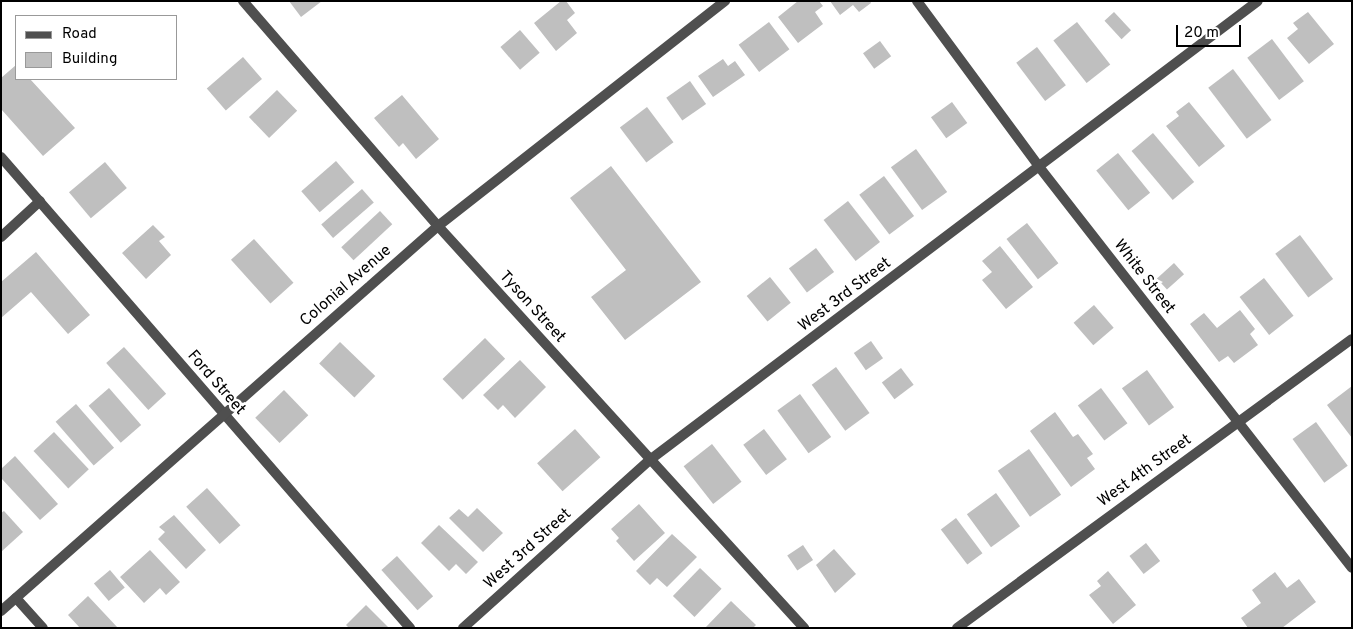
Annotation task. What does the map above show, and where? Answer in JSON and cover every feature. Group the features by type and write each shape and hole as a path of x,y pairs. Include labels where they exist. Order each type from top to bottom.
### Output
{"street":[{"name":"Tyson Street","path":"243,1 438,226 804,628"},
{"name":"Colonial Avenue","path":"1,611 222,413 438,226 725,1"},
{"name":"White Street","path":"917,1 1040,168 1352,568"},
{"name":"West 3rd Street","path":"463,628 651,459 1040,168 1258,1"},
{"name":"Ford Street","path":"1,157 410,628"},
{"path":"1,237 40,201"},
{"name":"West 4th Street","path":"957,628 1352,339"},
{"path":"16,598 43,628"}],"building":[{"path":"289,1 322,1 301,17"},
{"path":"561,1 566,1 575,13 567,20 577,33 556,51 534,23"},
{"path":"798,1 819,1 823,6 815,12 823,24 798,43 778,17"},
{"path":"830,1 870,1 871,3 859,12 853,5 840,15"},
{"path":"1114,12 1131,30 1122,39 1104,21"},
{"path":"1308,12 1334,44 1309,64 1287,38 1298,29 1293,23"},
{"path":"769,22 789,49 759,72 739,45"},
{"path":"1077,22 1110,65 1087,83 1053,40"},
{"path":"520,30 540,53 520,70 500,47"},
{"path":"1272,39 1304,81 1279,100 1247,58"},
{"path":"880,41 891,56 874,69 863,53"},
{"path":"1037,47 1066,85 1045,101 1016,63"},
{"path":"243,57 262,79 226,110 207,88"},
{"path":"723,59 728,66 735,61 745,75 713,97 698,76"},
{"path":"15,66 15,80 31,80 75,128 43,156 1,109 1,78"},
{"path":"1233,69 1272,120 1247,139 1208,88"},
{"path":"690,81 706,104 682,121 666,98"},
{"path":"277,90 297,111 269,138 249,117"},
{"path":"402,95 439,139 416,159 403,143 399,147 374,118"},
{"path":"952,102 967,123 946,138 931,117"},
{"path":"1189,102 1225,146 1199,167 1166,126 1179,116 1176,112"},
{"path":"647,107 673,142 646,163 620,127"},
{"path":"1153,133 1194,182 1173,200 1132,151"},
{"path":"916,149 947,192 922,210 891,167"},
{"path":"1118,153 1150,193 1128,210 1096,171"},
{"path":"336,161 354,182 320,212 301,191"},
{"path":"105,162 127,188 91,218 69,192"},
{"path":"611,166 701,282 625,340 591,297 626,270 570,198"},
{"path":"884,176 914,216 889,235 859,195"},
{"path":"362,189 374,203 333,238 321,224"},
{"path":"848,201 880,242 856,261 824,220"},
{"path":"380,211 392,224 354,260 341,247"},
{"path":"1027,223 1058,263 1038,279 1007,239"},
{"path":"153,225 165,237 159,241 171,255 146,279 122,253"},
{"path":"1300,235 1333,279 1308,298 1275,254"},
{"path":"254,239 293,283 270,304 231,260"},
{"path":"1000,246 1033,287 1006,309 982,280 992,272 982,261"},
{"path":"816,248 834,272 807,292 789,268"},
{"path":"36,252 90,315 68,334 31,292 1,318 1,282"},
{"path":"1174,263 1184,274 1167,290 1157,278"},
{"path":"770,277 791,303 767,322 747,296"},
{"path":"1264,278 1294,316 1269,335 1240,297"},
{"path":"1094,305 1114,328 1093,345 1074,323"},
{"path":"1240,310 1255,329 1250,334 1258,345 1234,363 1228,356 1219,362 1190,324 1204,313 1217,328"},
{"path":"485,338 505,359 463,400 443,379"},
{"path":"871,341 883,358 866,370 854,353"},
{"path":"340,342 375,376 354,398 319,364"},
{"path":"124,347 166,394 148,410 106,363"},
{"path":"520,360 546,387 515,418 503,405 498,410 483,395"},
{"path":"836,367 870,413 845,431 812,385"},
{"path":"901,368 914,385 894,399 882,382"},
{"path":"1147,370 1174,407 1149,425 1122,388"},
{"path":"1352,386 1352,438 1327,405"},
{"path":"109,388 141,425 121,443 89,406"},
{"path":"1101,388 1127,423 1104,441 1078,405"},
{"path":"284,390 308,415 280,443 255,418"},
{"path":"800,394 831,437 809,453 777,410"},
{"path":"76,404 114,448 94,465 56,422"},
{"path":"1055,412 1073,437 1078,434 1093,454 1087,458 1095,469 1071,487 1030,431"},
{"path":"1316,422 1348,466 1324,483 1293,439"},
{"path":"575,429 600,457 563,491 537,463"},
{"path":"764,429 787,459 766,475 743,445"},
{"path":"54,432 89,469 68,488 34,451"},
{"path":"712,444 742,482 713,504 684,466"},
{"path":"1029,449 1061,495 1030,517 998,471"},
{"path":"15,456 58,504 40,520 1,478 1,469"},
{"path":"207,488 240,525 220,544 186,507"},
{"path":"996,493 1020,526 991,547 967,514"},
{"path":"639,504 665,533 634,561 616,541 619,538 611,529"},
{"path":"477,508 503,533 483,552 449,518 459,509 468,517"},
{"path":"4,511 23,532 1,552 1,513"},
{"path":"174,515 206,550 186,569 158,539 165,532 159,527"},
{"path":"956,518 982,553 967,565 941,529"},
{"path":"439,525 478,562 466,574 456,564 449,571 421,543"},
{"path":"672,534 697,557 667,587 657,578 650,585 636,571"},
{"path":"1146,543 1160,561 1144,574 1129,556"},
{"path":"803,545 813,560 797,571 787,556"},
{"path":"834,549 856,574 835,593 816,565"},
{"path":"150,550 180,582 166,595 160,588 144,603 120,577"},
{"path":"397,556 433,596 418,610 381,570"},
{"path":"700,568 722,589 694,617 673,596"},
{"path":"110,570 125,588 109,601 94,583"},
{"path":"1108,571 1136,605 1113,624 1089,595 1101,586 1097,581"},
{"path":"1275,572 1287,588 1299,579 1316,602 1282,628 1248,628 1241,618 1261,603 1252,590"},
{"path":"88,596 118,628 80,628 68,615"},
{"path":"731,601 756,625 753,628 705,628"},
{"path":"366,605 389,628 349,628 346,625"}]}
